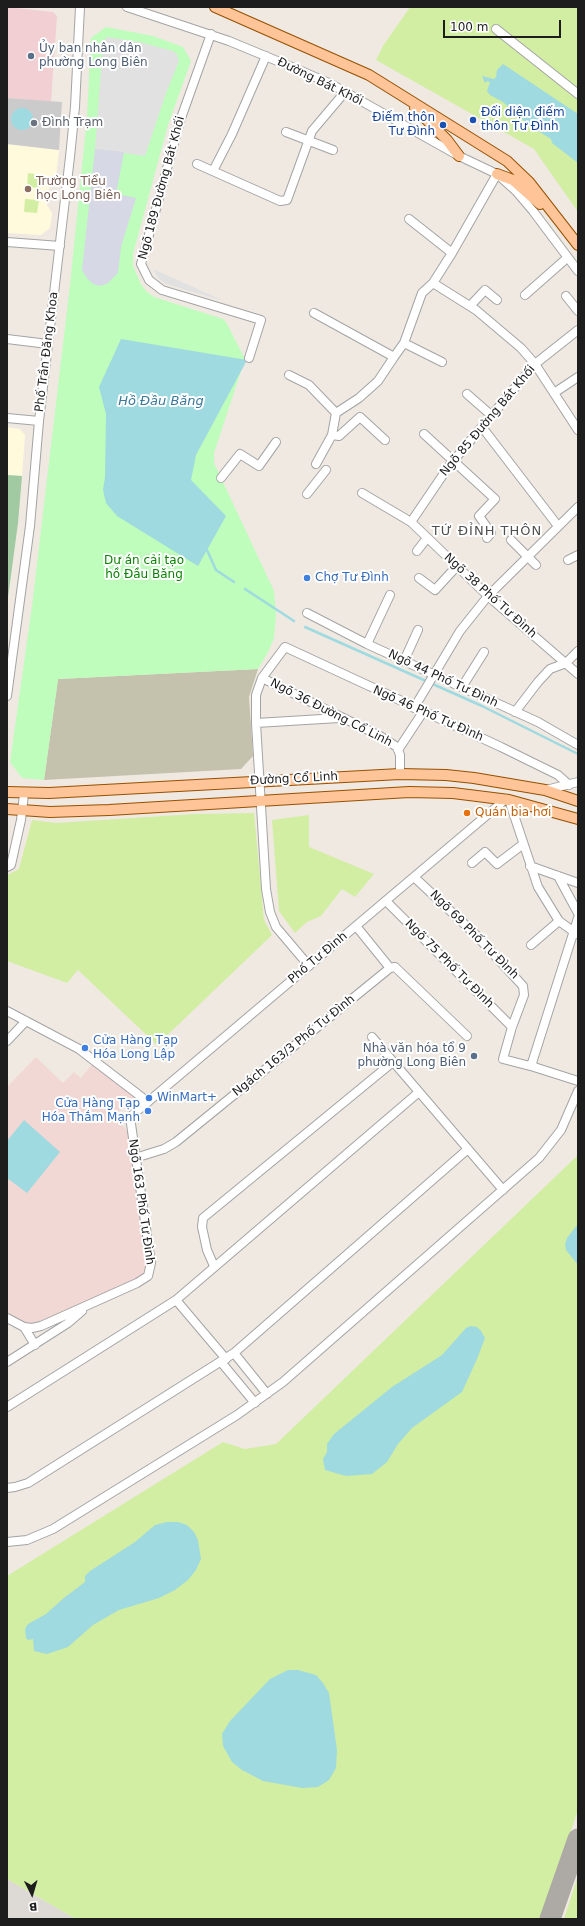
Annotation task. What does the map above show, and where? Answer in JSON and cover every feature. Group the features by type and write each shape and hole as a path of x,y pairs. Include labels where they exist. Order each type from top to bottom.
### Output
{"main road":[{"path":"215,7 369,75 519,171 578,245"},
{"path":"395,92 413,106 447,140 459,156"},
{"path":"497,174 513,180 560,223"},
{"name":"Đường Cổ Linh","path":"7,792 24,794 400,774 446,774 545,790 578,801"},
{"name":"Đường Cổ Linh","path":"7,809 22,811 109,810 409,792 454,793 507,799 578,819"}],"street":[{"name":"Phố Trần Đăng Khoa","path":"7,696 30,526 39,421 73,132 80,7"},
{"name":"Đường Bát Khối","path":"127,7 211,34 306,72 345,92 459,156 497,174 516,191 533,211 578,271"},
{"path":"496,29 578,94"},
{"name":"Ngõ 189 Đường Bát Khối","path":"211,34 182,114 141,259 141,264 149,280 162,290 261,320 250,358"},
{"path":"213,171 232,134 266,56"},
{"path":"197,164 280,201 287,200 312,131 345,92"},
{"path":"286,132 333,150"},
{"path":"316,464 332,435 336,413 359,398 378,381 404,343 422,293 433,283 452,253 497,174"},
{"path":"408,219 452,253"},
{"path":"7,242 60,246"},
{"path":"525,295 567,258"},
{"path":"433,283 470,306 522,348 535,364 578,430"},
{"path":"470,306 485,290 497,300"},
{"path":"566,296 578,311"},
{"path":"314,313 394,357"},
{"name":"Ngõ 85 Đường Bát Khối","path":"411,522 454,460 535,364 578,330"},
{"path":"7,339 48,344"},
{"path":"404,343 442,362"},
{"path":"289,375 309,386 336,413"},
{"path":"554,393 578,377"},
{"path":"468,394 491,415"},
{"path":"332,435 340,436 360,416 385,440"},
{"path":"7,418 39,421"},
{"path":"482,426 558,526"},
{"path":"424,434 495,499 479,516 491,533 487,538"},
{"path":"221,478 240,454 259,466 276,442"},
{"path":"307,494 326,470"},
{"name":"Ngõ 38 Phố Tư Đình","path":"362,493 411,522 488,596 578,674"},
{"path":"414,708 460,631 488,596 578,506"},
{"path":"417,551 427,538"},
{"path":"511,540 527,558 536,565"},
{"path":"568,560 578,555"},
{"path":"419,578 435,590 457,566"},
{"path":"367,644 390,595"},
{"name":"Ngõ 44 Phố Tư Đình","path":"307,613 432,676 462,687 538,722 578,745"},
{"path":"404,661 418,630"},
{"name":"Ngõ 46 Phố Tư Đình","path":"262,678 285,647 501,747 558,775 569,785"},
{"path":"515,712 550,669 566,663 578,651"},
{"path":"462,687 484,652"},
{"path":"262,678 256,695 256,724 266,889 270,912 280,933 309,966"},
{"name":"Ngõ 36 Đường Cổ Linh","path":"262,678 340,718 380,736 397,747 400,774"},
{"path":"398,750 423,712"},
{"path":"256,724 340,718"},
{"path":"545,790 578,782"},
{"path":"7,867 11,865 24,794"},
{"path":"507,799 538,887 559,921 576,933"},
{"name":"Phố Tư Đình","path":"130,1117 507,799"},
{"path":"472,864 485,852 497,864 522,845"},
{"path":"530,866 578,883"},
{"path":"558,876 578,913"},
{"name":"Ngõ 69 Phố Tư Đình","path":"414,877 474,933 519,981 524,990 523,998 512,1028"},
{"name":"Ngõ 75 Phố Tư Đình","path":"386,901 512,1028"},
{"path":"534,1067 532,1063 576,933 578,918"},
{"path":"531,945 559,921"},
{"path":"356,926 390,968 395,967 467,1036"},
{"name":"Ngách 163/3 Phố Tư Đình","path":"136,1158 176,1142 390,968"},
{"path":"7,1011 79,1050 148,1102"},
{"path":"7,1041 26,1021"},
{"path":"512,1028 504,1059 578,1081"},
{"path":"372,1038 503,1190"},
{"path":"214,1266 207,1250 202,1227 203,1218 393,1062"},
{"path":"7,1542 27,1540 53,1529 255,1403 283,1382 539,1158 555,1140 566,1122 578,1091"},
{"path":"7,1407 176,1300 419,1092"},
{"name":"Ngõ 163 Phố Tư Đình","path":"24,1327 32,1328 41,1326 141,1281 150,1272 152,1263 130,1117"},
{"path":"7,1488 28,1483 234,1353 468,1149"},
{"path":"176,1300 224,1360 255,1403"},
{"path":"7,1362 68,1323 89,1305"},
{"path":"7,1318 24,1327 35,1345"},
{"path":"234,1353 267,1394"}],"shaded area":[{"name":"Ủy ban nhân dân phường Long Biên","path":"7,7 53,12 57,16 51,102 7,98"},
{"path":"107,37 139,42 173,51 177,54 179,61 166,93 145,156 95,149 103,42"},
{"name":"Đình Trạm","path":"7,98 62,102 59,150 7,144"},
{"name":"Trường Tiểu học Long Biên","path":"7,144 59,150 56,177 50,183 47,205 52,213 50,228 41,235 7,233"},
{"path":"95,149 124,152 116,194 136,198 121,247 118,273 107,284 99,286 93,284 82,270"},
{"path":"153,269 224,301 166,284 158,278"},
{"path":"7,427 20,429 25,435 22,476 7,475"},
{"path":"258,669 249,697 253,756 241,769 44,780 58,679"},
{"path":"36,1057 63,1083 74,1072 81,1078 93,1063 136,1098 136,1104 131,1112 126,1108 122,1108 115,1116 128,1132 147,1265 146,1270 140,1278 37,1324 28,1326 7,1316 7,1087"},
{"path":"7,1879 76,1919 7,1919"}],"green space":[{"path":"410,7 578,7 578,212 534,149 376,60 383,46"},
{"name":"Dự án cải tạo hồ Đầu Băng","path":"106,27 153,36 183,47 191,61 168,125 133,254 133,266 141,284 146,291 154,297 223,319 245,359 214,453 214,463 274,591 276,615 274,638 258,669 58,679 44,780 22,778 10,762 32,606 70,285 87,117 91,38"},
{"path":"28,173 41,175 40,188 27,187"},
{"path":"25,199 39,200 37,213 24,212"},
{"path":"7,475 22,476 18,523 7,605"},
{"path":"254,813 264,920 272,935 157,1045 78,970 67,983 7,961 7,875 19,869 32,820 56,823 195,814"},
{"path":"309,815 309,847 374,874 355,897 342,889 321,916 307,922 295,933 279,911 272,820"},
{"path":"578,1155 578,1810 541,1919 76,1919 7,1879 7,1576 223,1442 245,1449 276,1444"},
{"path":"578,1876 578,1919 564,1919"}],"water":[{"path":"503,64 578,114 578,163 552,143 551,139 530,126 503,102 490,95 487,91 490,82 487,81 485,83 482,76 494,79 496,77 497,70"},
{"path":"22,108 26,109 32,115 32,123 26,129 22,130 18,129 12,123 11,119 12,115 18,109"},
{"name":"Hồ Đầu Băng","path":"121,339 247,360 196,455 191,480 226,516 198,566 117,516 106,503 103,490 105,477 106,414 99,387"},
{"path":"24,1120 60,1152 27,1193 7,1178 7,1141"},
{"path":"578,1224 578,1265 566,1250 565,1244 567,1238"},
{"path":"471,1326 477,1327 485,1338 462,1392 412,1428 398,1444 387,1462 372,1474 346,1476 325,1470 323,1459 327,1452 327,1444 334,1434 392,1387 442,1355 466,1328"},
{"path":"167,1522 178,1522 187,1525 194,1532 198,1540 201,1559 196,1570 188,1580 175,1590 159,1598 119,1610 93,1625 68,1647 47,1654 34,1651 33,1639 28,1640 26,1638 25,1629 28,1624 46,1614 85,1582 85,1576 90,1571 135,1542 155,1525"},
{"path":"288,1670 298,1670 316,1675 329,1693 337,1750 336,1768 329,1780 318,1787 302,1788 263,1781 242,1770 232,1762 223,1746 222,1734 230,1721 270,1679"}],"waterway":[{"path":"207,550 216,570 234,582"},
{"path":"245,589 294,621"},
{"path":"305,627 482,706 578,754"}],"taxiway":[{"path":"550,1919 578,1839"}],"place":[{"name":"Ủy ban nhân dân phường Long Biên","path":"31,56"},
{"name":"Đối diện điếm thôn Tư Đình","path":"473,120"},
{"name":"Đình Trạm","path":"34,123"},
{"name":"Điếm thôn Tư Đình","path":"443,125"},
{"name":"Trường Tiểu học Long Biên","path":"28,189"},
{"name":"Chợ Tư Đình","path":"307,578"},
{"name":"Quán bia hơi","path":"467,813"},
{"name":"Cửa Hàng Tạp Hóa Long Lập","path":"85,1048"},
{"name":"Nhà văn hóa tổ 9 phường Long Biên","path":"474,1056"},
{"name":"WinMart+","path":"149,1098"},
{"name":"Cửa Hàng Tạp Hóa Thắm Mạnh","path":"148,1111"}],"district":[{"name":"TỨ ĐỈNH THÔN","path":"487,532"}]}
